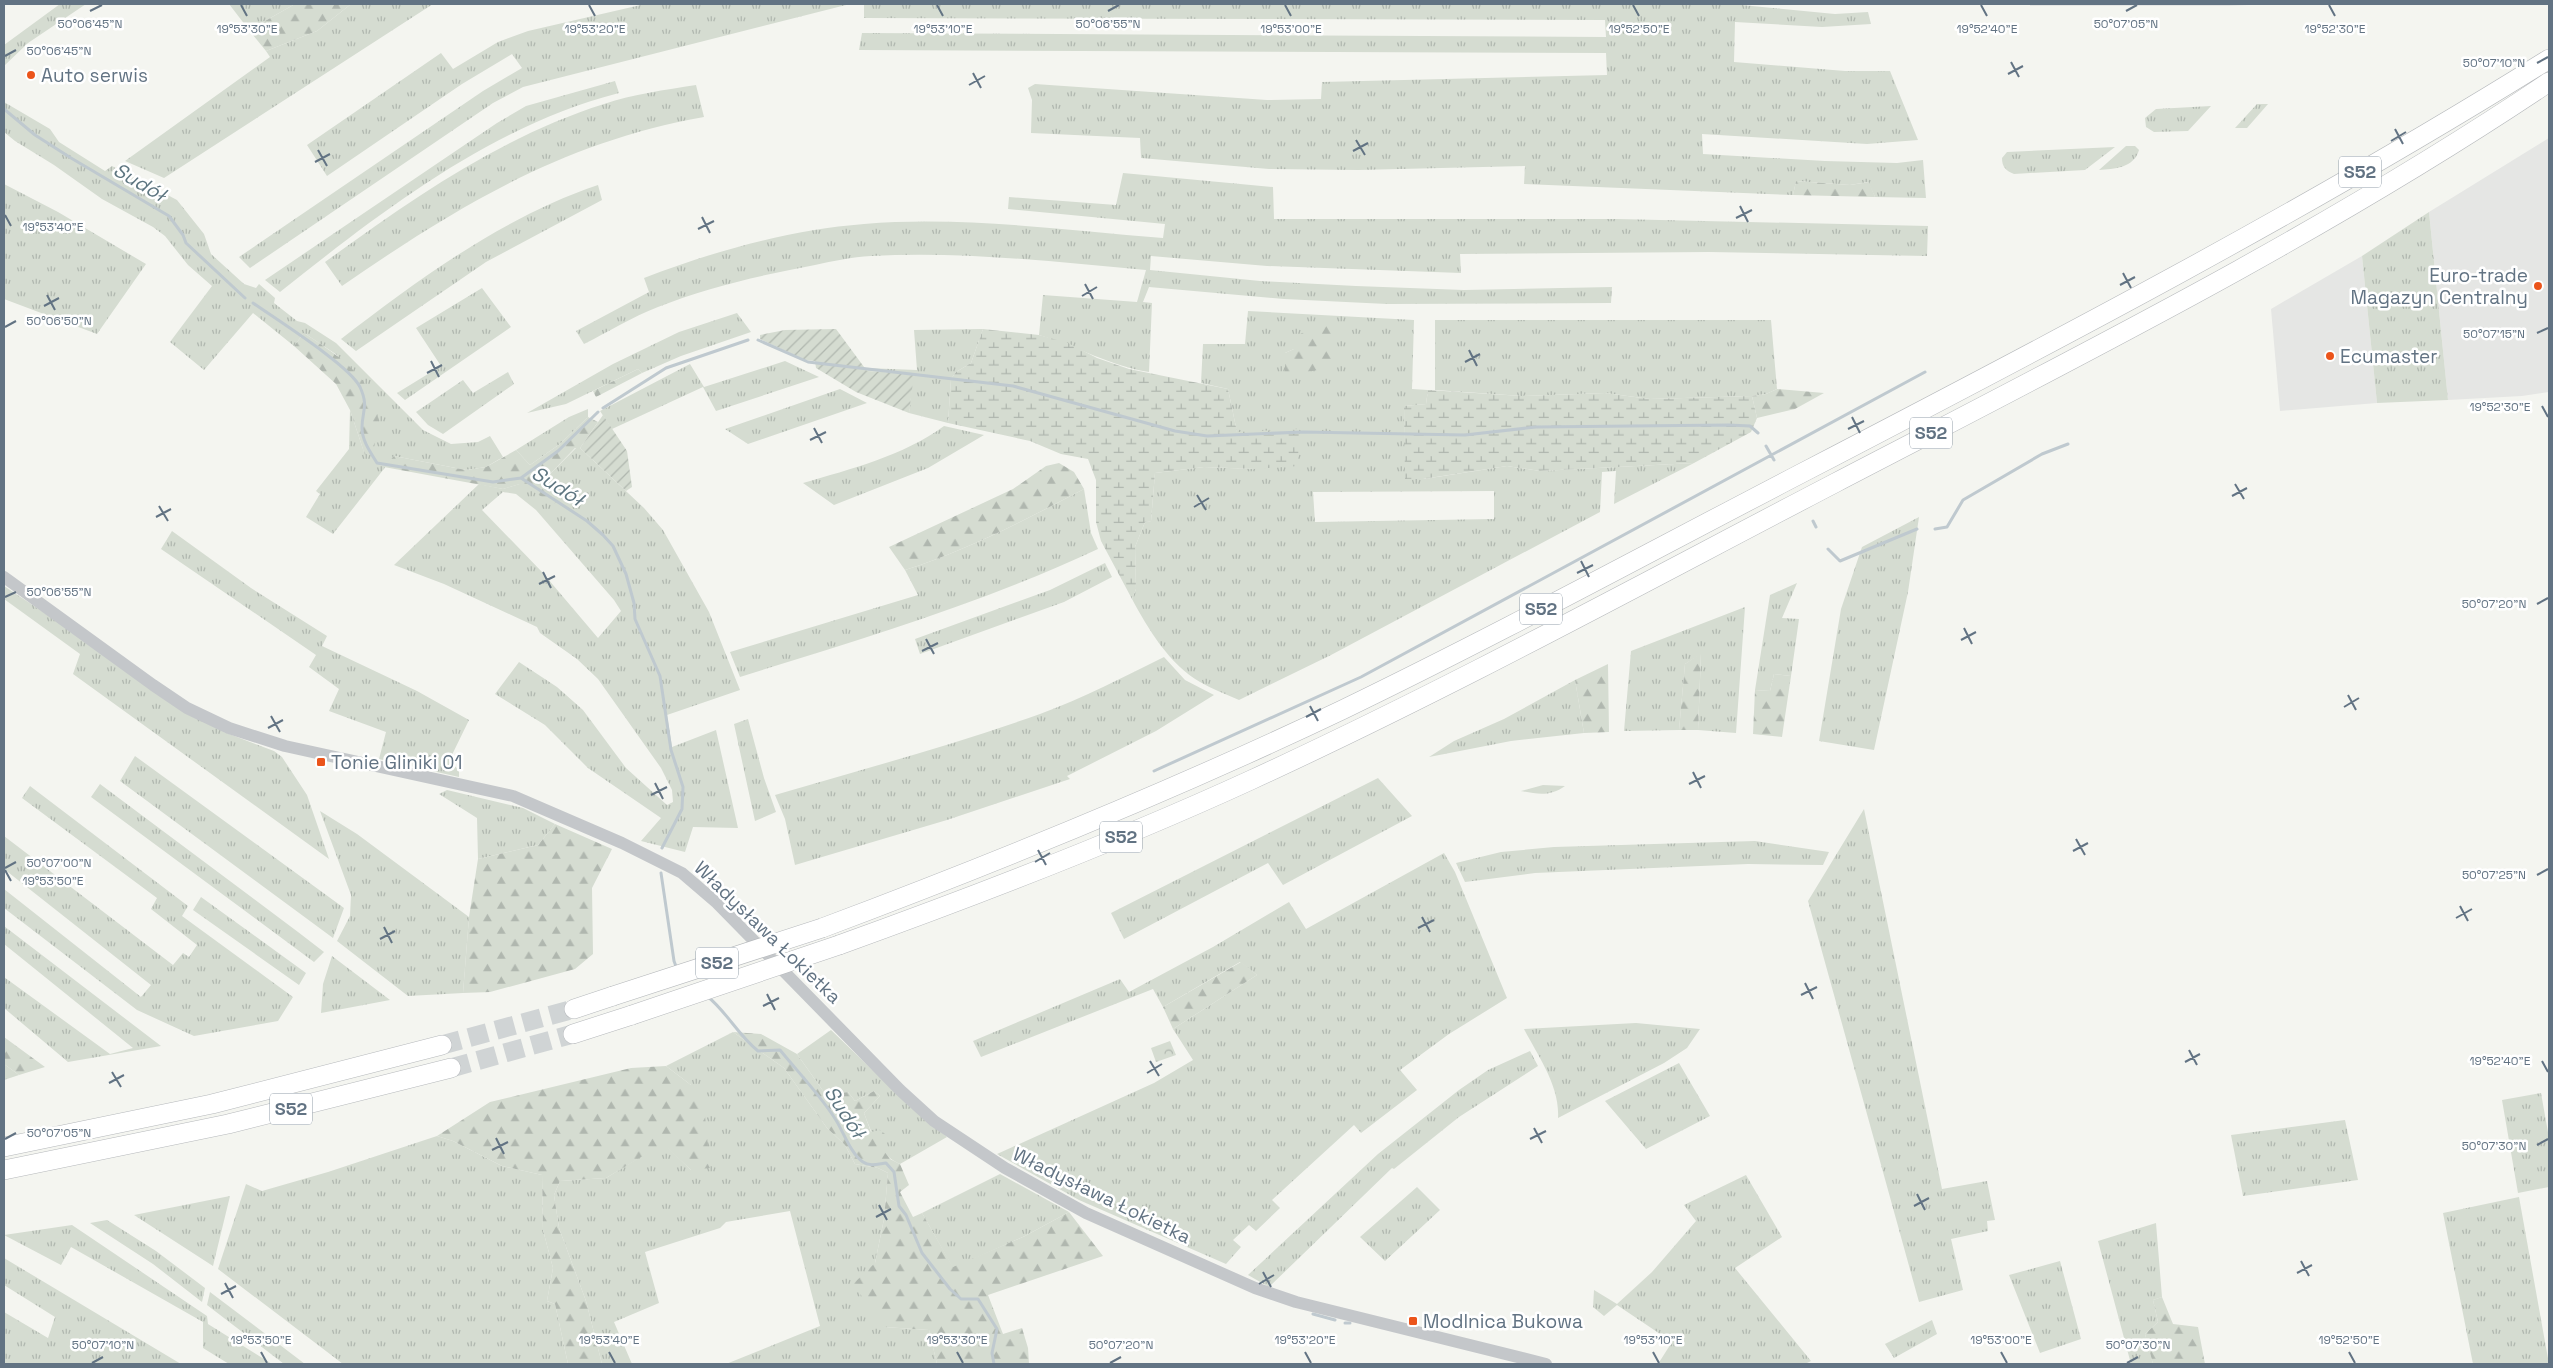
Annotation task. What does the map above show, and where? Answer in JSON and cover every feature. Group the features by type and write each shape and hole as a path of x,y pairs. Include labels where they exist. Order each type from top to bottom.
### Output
{"highway":[{"path":"2482,101 2549,49"},
{"name":"S52","path":"574,1009 822,928 944,882 1137,803 1258,749 1446,658 2103,316 2301,206 2482,101 2549,59"},
{"name":"S52","path":"573,1034 839,945 1043,870 1238,786 1365,726 1506,655 2177,303 2322,222 2488,123 2549,82"},
{"path":"2488,123 2549,96"},
{"name":"S52","path":"4,1146 212,1104 442,1045"},
{"name":"S52","path":"4,1170 228,1124 451,1068"}],"street":[{"name":"Władysława Łokietka","path":"4,577 187,708 228,728 285,746 513,796 659,860 700,887 900,1090 934,1121 986,1158 1086,1213 1274,1295 1341,1314 1498,1350 1546,1364"}],"shaded area":[{"path":"2030,4 2268,4 2229,6 2030,6"},
{"path":"2549,138 2549,392 2522,396 2448,400 2429,212"},
{"path":"2362,256 2377,403 2280,411 2271,309"}],"green space":[{"path":"60,4 86,4 28,43 4,66 4,45"},
{"path":"229,4 295,4 249,30"},
{"path":"295,4 351,4 317,31 266,51 249,30"},
{"path":"351,4 433,4 164,178 125,161 270,57 266,51 317,31"},
{"path":"645,4 850,4 523,87 493,103 250,268 239,257 483,91 522,68 512,54 462,84 327,176 307,145 441,53 453,69 498,42 528,31"},
{"path":"864,4 1732,4 1835,14 1868,12 1871,24 1822,27 1735,22 1734,62 1845,71 1890,71 1918,140 1867,144 1702,134 1703,154 1897,163 1923,160 1926,198 1875,197 1868,182 1850,185 1796,181 1793,195 1524,184 1525,166 1358,170 1269,169 1141,158 1140,138 1031,133 1032,100 1028,88 1035,84 1267,100 1321,99 1322,82 1607,75 1606,53 859,50 862,33 1606,37 1605,20 864,18"},
{"path":"615,81 619,93 572,108 526,127 482,149 440,174 358,231 280,292 265,280 497,123 526,106"},
{"path":"696,85 704,117 653,128 558,160 470,204 428,229 342,286 325,262 424,193 493,152 529,134 566,118 615,101"},
{"path":"4,102 50,129 59,142 105,171 112,166 177,200 204,234 211,254 244,284 256,288 259,284 275,298 274,303 297,321 305,323 336,343 423,430 451,444 478,442 490,436 503,457 486,467 466,470 394,456 333,534 306,517 320,494 316,491 349,449 350,410 365,455 337,355 304,333 294,346 253,313 204,370 170,342 212,286 188,265 165,236 153,227 102,199 4,132"},
{"path":"2257,104 2268,104 2247,128 2235,128"},
{"path":"2211,106 2188,131 2154,132 2146,127 2145,118 2156,109"},
{"path":"2126,146 2135,146 2139,150 2133,161 2123,166 2099,170"},
{"path":"2115,147 2085,170 2014,174 2005,168 2002,161 2007,152"},
{"path":"1123,173 1273,187 1274,219 1617,219 1928,226 1927,256 1709,252 1460,254 1461,273 1267,266 1151,256 1150,270 1260,281 1464,290 1612,287 1611,303 1387,304 1284,299 1149,287 1143,302 1152,303 1149,372 1107,361 1039,335 1043,295 1137,302 1146,270 1009,258 905,255 843,259 755,277 696,293 648,311 584,344 576,331 649,292 644,278 697,259 752,243 808,231 864,224 939,222 1014,225 1163,238 1165,224 1008,209 1009,197 1116,205"},
{"path":"1796,181 1850,185 1869,182 1875,197 1793,195"},
{"path":"4,184 58,212 146,264 97,334 4,299"},
{"path":"598,185 602,200 486,262 356,351 341,339 432,272 496,232 563,198"},
{"path":"2429,212 2448,400 2377,403 2362,256"},
{"path":"482,288 511,327 405,400 397,393 441,366 416,328"},
{"path":"1248,311 1414,320 1412,389 1428,390 1426,404 1404,406 1406,479 1424,479 1507,466 1540,471 1694,463 1614,504 1616,471 1602,472 1600,512 1331,655 1239,700 1200,682 1179,666 1153,634 1132,599 1136,589 1135,547 1145,522 1151,521 1155,473 1204,467 1254,469 1237,432 1228,389 1201,383 1203,344 1245,344","holes":["1294,349 1285,375 1285,353","1494,491 1494,519 1315,522 1313,492"]},
{"path":"737,313 751,332 681,356 642,373 638,369 566,404 527,413 613,364 679,332"},
{"path":"1435,320 1771,320 1777,389 1766,394 1752,396 1650,399 1605,393 1522,396 1435,390"},
{"path":"1332,325 1334,367 1285,376 1285,353 1294,349 1293,338 1315,326"},
{"path":"836,329 867,371 914,374 909,413 856,392 816,368 815,361 805,360 760,339 760,335 785,330"},
{"path":"983,329 971,363 956,372 951,379 948,423 909,413 913,374 867,371 865,368 917,370 914,330"},
{"path":"983,329 1039,335 1068,343 1097,358 1129,369 1228,389 1237,432 1299,429 1298,466 1254,469 1204,467 1155,473 1151,521 1145,522 1135,547 1136,589 1132,599 1101,541 1096,522 1096,480 1088,459 1061,454 1030,441 948,423 951,379 956,372 971,363"},
{"path":"304,333 327,348 349,366 366,386 373,399 378,416 377,431 374,450 365,455 350,410 336,384 294,346"},
{"path":"785,361 819,377 716,411 703,387 612,429 600,411 690,364 704,387"},
{"path":"638,369 642,373 596,397 593,391"},
{"path":"508,372 514,384 443,434 428,425 416,412 463,380 473,393"},
{"path":"840,389 867,403 748,444 725,429"},
{"path":"1777,389 1824,393 1795,409 1757,418 1752,396 1766,394"},
{"path":"1428,390 1522,396 1605,393 1650,399 1752,396 1757,418 1751,432 1694,463 1540,471 1507,466 1423,479 1405,479 1404,406 1426,404"},
{"path":"588,409 588,417 560,444 530,465 516,450 569,417"},
{"path":"603,415 627,451 632,487 626,491 580,448"},
{"path":"588,417 598,422 580,448 575,448 549,475 569,490 554,504 520,484 503,489 384,467 394,456 466,470 486,467 516,450 530,465 560,444"},
{"path":"944,426 984,435 928,468 834,505 803,483 894,454"},
{"path":"576,448 580,448 644,508 663,530 709,612 740,690 667,715 672,747 716,730 738,828 693,827 685,852 641,841 661,818 588,768 545,725 495,694 519,662 557,687 583,710 626,768 667,805 673,802 672,790 661,768 598,679 577,659 540,633 537,627 444,584 394,565 479,484 503,489 549,475","holes":["503,492 516,494 536,510 614,600 621,611 598,638 542,572 482,510"]},
{"path":"1059,463 1074,472 1084,489 974,544 905,570 889,547 1013,489 1046,466"},
{"path":"1084,489 1091,533 1098,549 966,603 740,677 730,652 918,595 905,570 974,544"},
{"path":"1919,517 1908,592 1874,750 1819,741 1841,609 1862,547"},
{"path":"172,531 251,588 327,636 322,646 417,691 469,720 449,761 459,770 459,777 379,759 386,732 329,711 339,689 309,667 316,655 161,549"},
{"path":"1105,563 1112,577 1064,602 920,654 915,639 1050,590"},
{"path":"1797,583 1782,618 1799,619 1791,676 1774,674 1770,691 1755,690 1770,595"},
{"path":"4,586 224,732 274,751 282,757 307,795 329,859 73,674 80,654 4,599"},
{"path":"1745,607 1736,733 1698,730 1701,654 1685,664 1679,730 1624,731 1631,651"},
{"path":"1701,653 1698,730 1679,730 1685,664"},
{"path":"1164,657 1185,680 1214,695 1156,731 1067,776 1070,779 947,820 795,865 785,819 775,795 941,746 1040,714 1119,680"},
{"path":"1608,664 1609,732 1584,733 1575,680"},
{"path":"1774,674 1791,676 1782,737 1753,734 1755,690 1770,691"},
{"path":"1575,680 1584,733 1511,741 1429,757 1454,741 1504,719"},
{"path":"748,719 764,778 776,812 755,821 734,724"},
{"path":"135,756 344,908 333,938 120,781"},
{"path":"1378,778 1412,816 1283,885 1268,863 1124,939 1111,913"},
{"path":"100,784 324,952 314,962 91,797"},
{"path":"1543,785 1565,786 1549,793 1538,794 1521,791"},
{"path":"30,786 188,906 182,916 293,997 278,1021 194,1036 137,1010 4,908 4,889 141,997 151,985 4,869 4,836 173,965 183,953 189,957 197,945 151,909 157,898 22,798"},
{"path":"447,790 523,808 555,824 538,845 478,859 477,818 439,794"},
{"path":"1864,809 1942,1189 1987,1181 1995,1220 1987,1221 1988,1231 1951,1239 1963,1290 1919,1302 1808,901"},
{"path":"320,811 357,834 469,917 463,993 408,996 337,941 350,916 351,895"},
{"path":"555,824 612,849 592,888 593,954 575,969 490,992 463,993 469,917 478,859 538,845"},
{"path":"1755,841 1829,852 1823,865 1748,864 1535,873 1465,882 1456,863 1501,852 1554,847"},
{"path":"1444,853 1455,872 1507,998 1449,1034 1400,1070 1417,1090 1361,1133 1354,1125 1272,1200 1280,1208 1256,1231 1249,1225 1233,1240 1241,1247 1226,1264 1079,1200 997,1154 1154,1083 1193,1060 1173,1029 1257,975 1240,962 1163,1007 1153,989 981,1057 973,1041 1120,979 1129,992 1213,947 1289,902 1306,929"},
{"path":"201,897 306,973 299,985 193,910"},
{"path":"4,926 161,1046 68,1062 4,1008 4,977 110,1054 133,1048 4,944"},
{"path":"332,956 390,1000 321,1013 323,984"},
{"path":"1241,962 1257,975 1173,1029 1163,1007"},
{"path":"1636,1023 1700,1029 1687,1048 1664,1063 1558,1118 1556,1094 1552,1083 1524,1029"},
{"path":"831,1030 912,1108 947,1137 900,1164 887,1155 877,1143 864,1113 880,1096 874,1091 855,1101 848,1092 826,1095 797,1054"},
{"path":"733,1032 784,1068 827,1128 845,1145 855,1164 878,1168 888,1173 884,1219 875,1263 884,1327 929,1330 937,1364 726,1364 820,1326 790,1211 726,1222 720,1228 645,1252 659,1303 614,1322 632,1364 602,1364 586,1301 559,1228 554,1195 560,1181 606,1178 663,1143 691,1170 691,1085 666,1066"},
{"path":"733,1032 761,1034 797,1054 826,1095 848,1092 855,1101 874,1091 880,1096 864,1113 871,1132 880,1130 885,1134 880,1146 890,1159 900,1164 909,1185 900,1192 913,1217 922,1213 953,1267 1025,1236 1069,1212 1103,1256 988,1295 1003,1334 1022,1328 1028,1348 1029,1364 937,1364 929,1330 884,1327 853,1284 875,1263 884,1219 888,1173 878,1168 855,1164 845,1145 827,1128 784,1068"},
{"path":"4,1037 45,1067 19,1075 4,1064"},
{"path":"1170,1041 1176,1055 1156,1062 1151,1048"},
{"path":"1530,1051 1538,1066 1459,1117 1394,1169 1392,1168 1269,1287 1248,1275 1378,1154 1459,1090 1488,1070"},
{"path":"1679,1063 1710,1116 1646,1149 1605,1101"},
{"path":"4,1064 19,1075 4,1080"},
{"path":"666,1066 691,1085 704,1105 710,1168 691,1170 663,1144 606,1178 560,1181 554,1195 559,1228 586,1301 602,1364 568,1364 555,1304 547,1301 553,1268 543,1230 542,1175 502,1166 453,1141 437,1136 490,1102 631,1068"},
{"path":"2541,1093 2549,1138 2549,1187 2518,1193 2502,1100"},
{"path":"2345,1120 2358,1180 2243,1196 2231,1135"},
{"path":"437,1136 453,1141 502,1166 542,1175 543,1230 553,1268 547,1301 555,1304 568,1364 343,1364 218,1269 246,1184 262,1191 328,1172"},
{"path":"1000,1174 1069,1212 1025,1236 953,1268 922,1213"},
{"path":"1746,1175 1782,1237 1735,1268 1811,1361 1805,1364 1658,1364 1672,1342 1617,1305 1604,1316 1593,1307 1594,1290 1617,1304 1652,1272 1696,1221 1684,1205"},
{"path":"1417,1187 1440,1210 1385,1261 1360,1237"},
{"path":"230,1196 213,1266 134,1215"},
{"path":"2519,1197 2549,1364 2473,1364 2443,1213"},
{"path":"107,1220 156,1251 205,1288 202,1302 153,1264 90,1223"},
{"path":"2156,1223 2162,1297 2153,1300 2158,1322 2145,1334 2153,1364 2131,1364 2098,1241"},
{"path":"72,1225 207,1316 208,1324 272,1364 229,1364 203,1348 203,1322 71,1247 61,1265 4,1235"},
{"path":"4,1258 181,1364 4,1364 4,1312 48,1338 55,1317 4,1285"},
{"path":"2060,1261 2081,1339 2040,1353 2009,1275"},
{"path":"210,1292 305,1364 284,1364 207,1305"},
{"path":"2162,1297 2173,1324 2198,1327 2205,1364 2153,1364 2145,1334 2158,1322 2153,1300"},
{"path":"1932,1320 1937,1334 1894,1358 1885,1344"}],"waterway":[{"name":"Sudół","path":"4,109 35,135 169,216 183,235 186,243 245,298"},
{"name":"Sudół","path":"253,303 328,355 360,387 364,399 362,422 364,438 377,463 493,482 521,478 587,521 613,546 626,574 634,603 635,619 660,676 671,750 683,787 682,809 662,848"},
{"path":"603,408 666,368 748,340"},
{"path":"758,340 808,362 1013,386 1175,431 1207,436 1303,432 1465,435 1536,427 1729,425 1750,426 1758,433"},
{"path":"1154,771 1361,677 1925,372"},
{"path":"521,478 558,451 598,412"},
{"path":"1935,529 1947,527 1963,500 2042,454 2068,444"},
{"path":"1766,446 1774,460"},
{"path":"1813,521 1816,527"},
{"path":"1828,549 1840,561 1917,529"},
{"name":"Sudół","path":"661,873 674,961 677,969"},
{"name":"Sudół","path":"707,996 758,1051 780,1050 828,1108 858,1158 868,1164 886,1163 894,1172 899,1206 906,1215 922,1253 950,1289 961,1299 978,1299 997,1329 992,1353 994,1364"},
{"path":"1313,1314 1335,1320"},
{"path":"1345,1323 1350,1323"}],"tunnel":[{"path":"442,1045 574,1009"},
{"path":"451,1068 573,1034"}],"place":[{"name":"Auto serwis","path":"31,75"},
{"name":"Euro-trade Magazyn Centralny","path":"2538,286"},
{"name":"Ecumaster","path":"2330,356"},
{"name":"Tonie Gliniki 01","path":"321,762"},
{"name":"Modlnica Bukowa","path":"1413,1321"}]}
